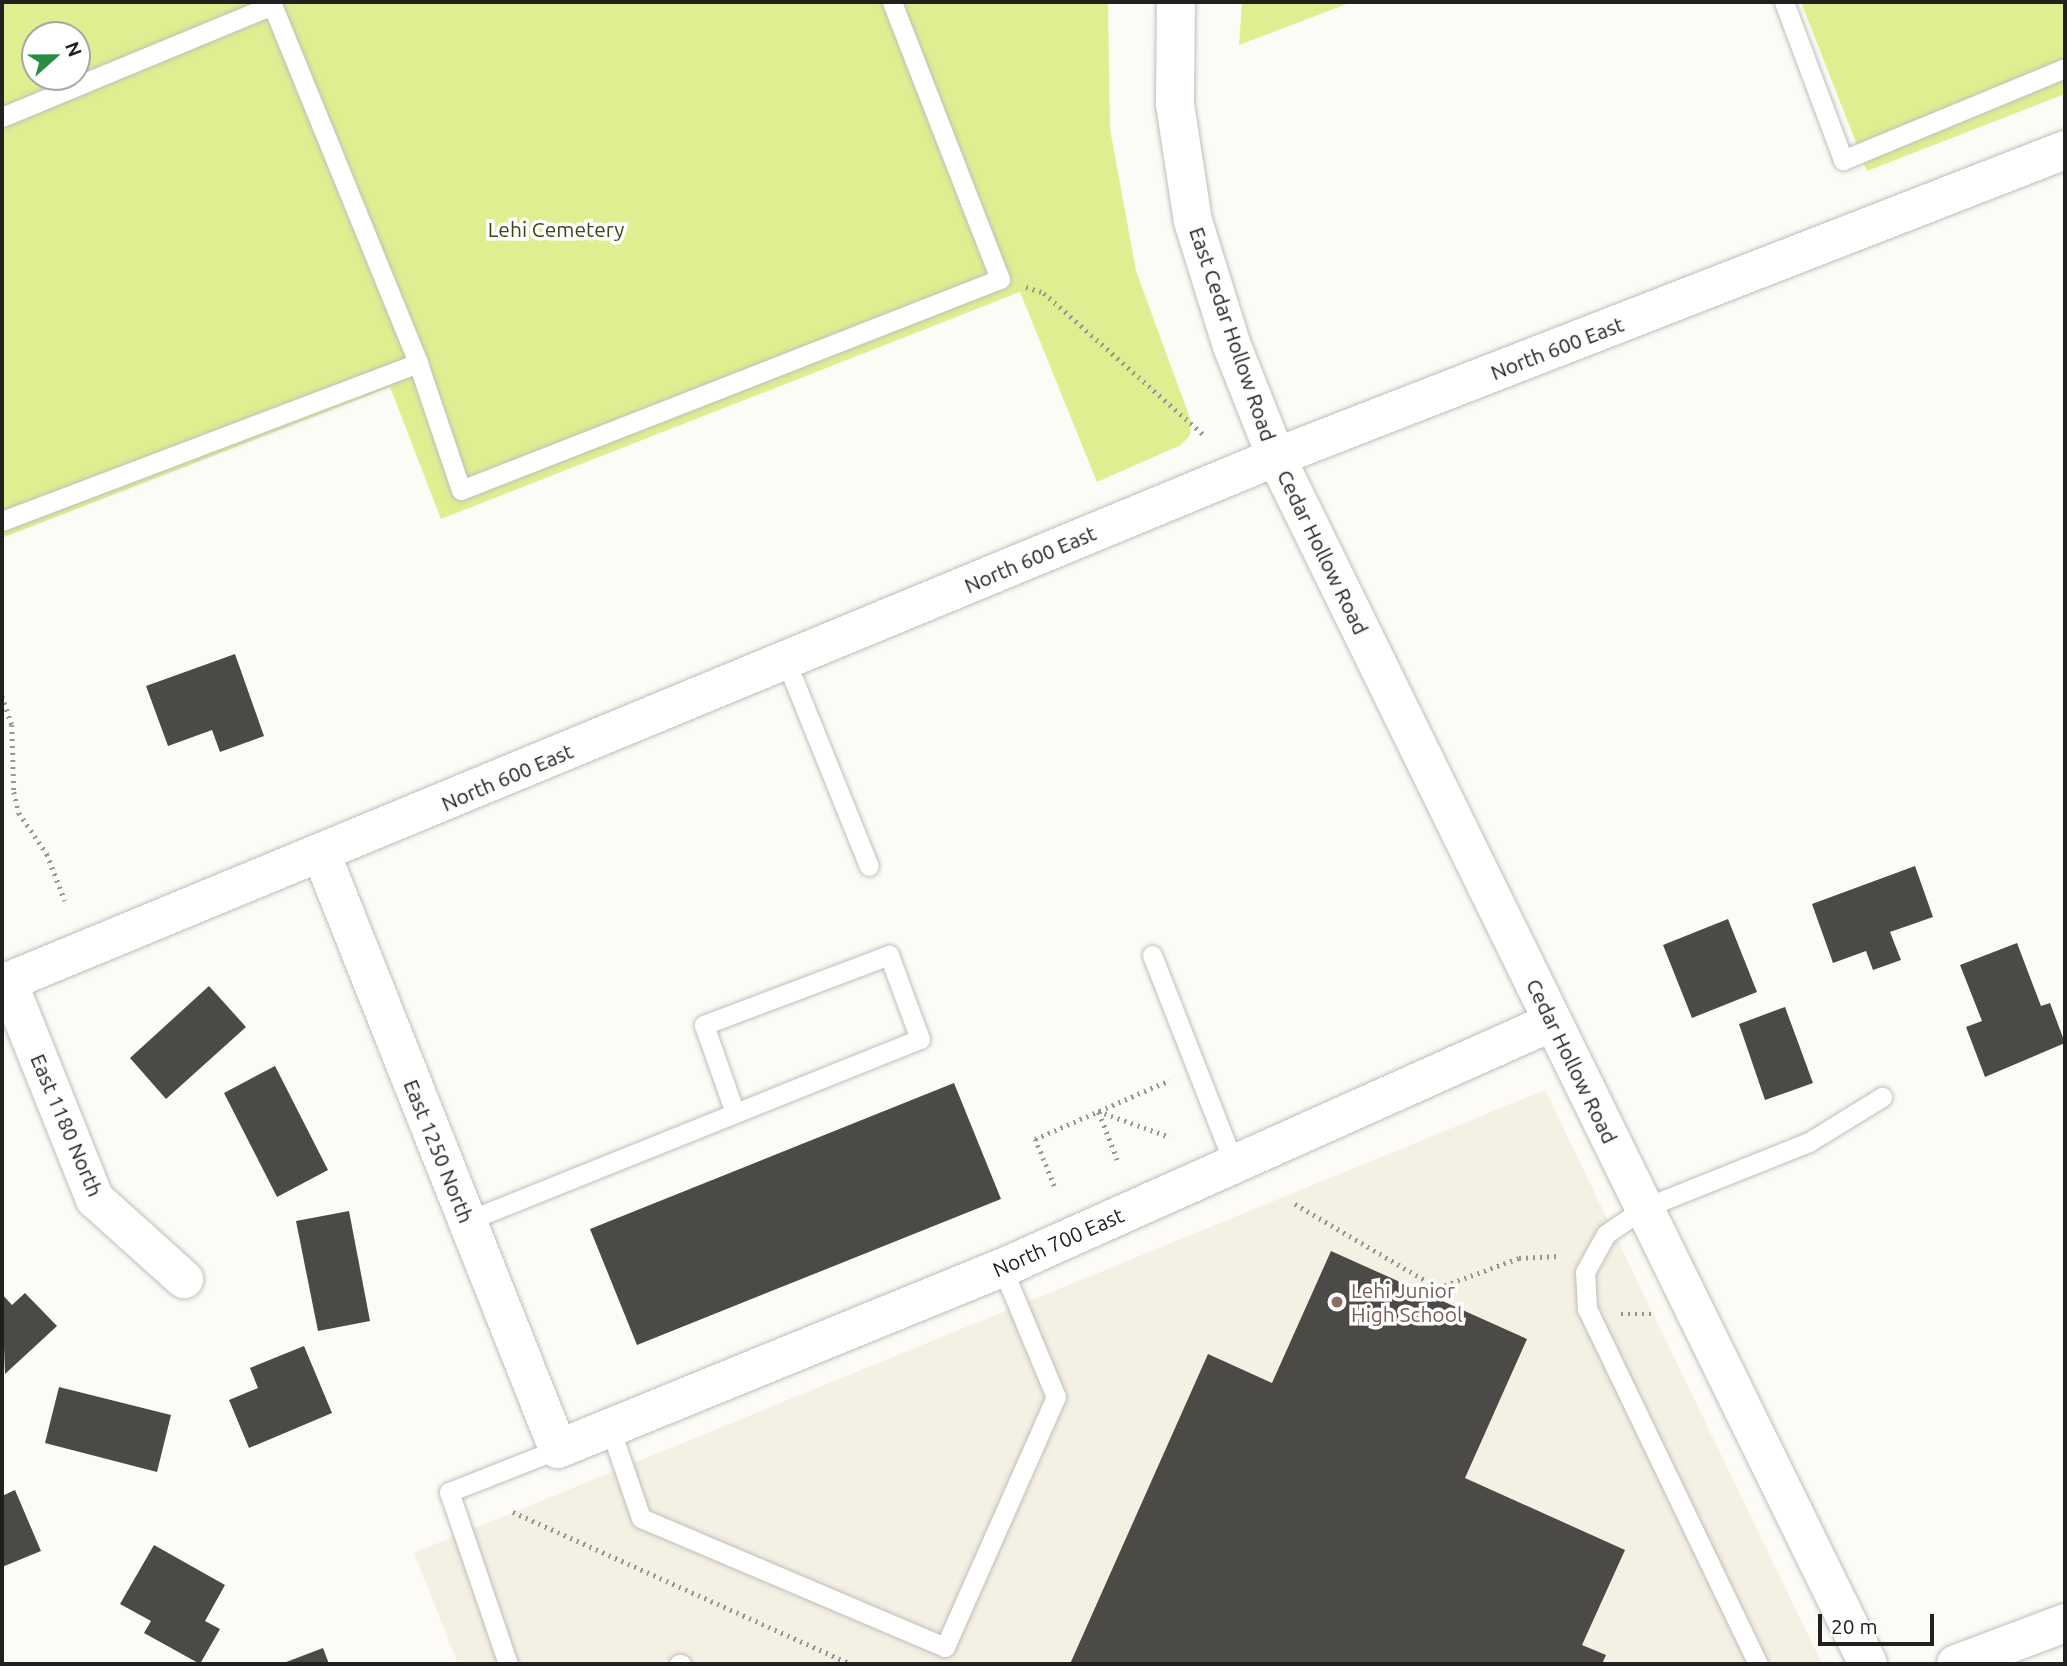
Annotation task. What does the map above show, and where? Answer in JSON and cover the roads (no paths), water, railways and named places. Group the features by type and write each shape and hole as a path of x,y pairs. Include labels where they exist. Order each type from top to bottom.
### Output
{"street":[{"name":"East Cedar Hollow Road","path":"1176,2 1175,104 1192,221 1232,346 1276,457"},
{"name":"North 600 East","path":"5,983 1276,457 2065,150"},
{"name":"Cedar Hollow Road","path":"1276,457 1868,1664"},
{"name":"East 1250 North","path":"321,853 558,1449"},
{"name":"East 1180 North","path":"5,983 96,1199 184,1279"},
{"name":"North 700 East","path":"558,1449 1003,1267 1552,1022"},
{"path":"1956,1664 2065,1623"}],"lane":[{"path":"2,117 272,3 418,363 461,490 1000,279 892,2"},
{"path":"1784,2 1843,160 2065,68"},
{"path":"2,521 418,363"},
{"path":"786,661 869,866"},
{"path":"1152,954 1234,1164"},
{"path":"467,1221 735,1114 920,1040 890,955 704,1026 735,1114"},
{"path":"1758,1664 1587,1309 1585,1272 1606,1234 1644,1208 1810,1142 1882,1097"},
{"path":"610,1427 641,1518 945,1647 1056,1396 1003,1267"},
{"path":"508,1664 449,1492 558,1449"}],"place":[{"name":"Lehi Junior High School","path":"1337,1302"}],"park label":[{"name":"Lehi Cemetery","path":"556,229"}]}
